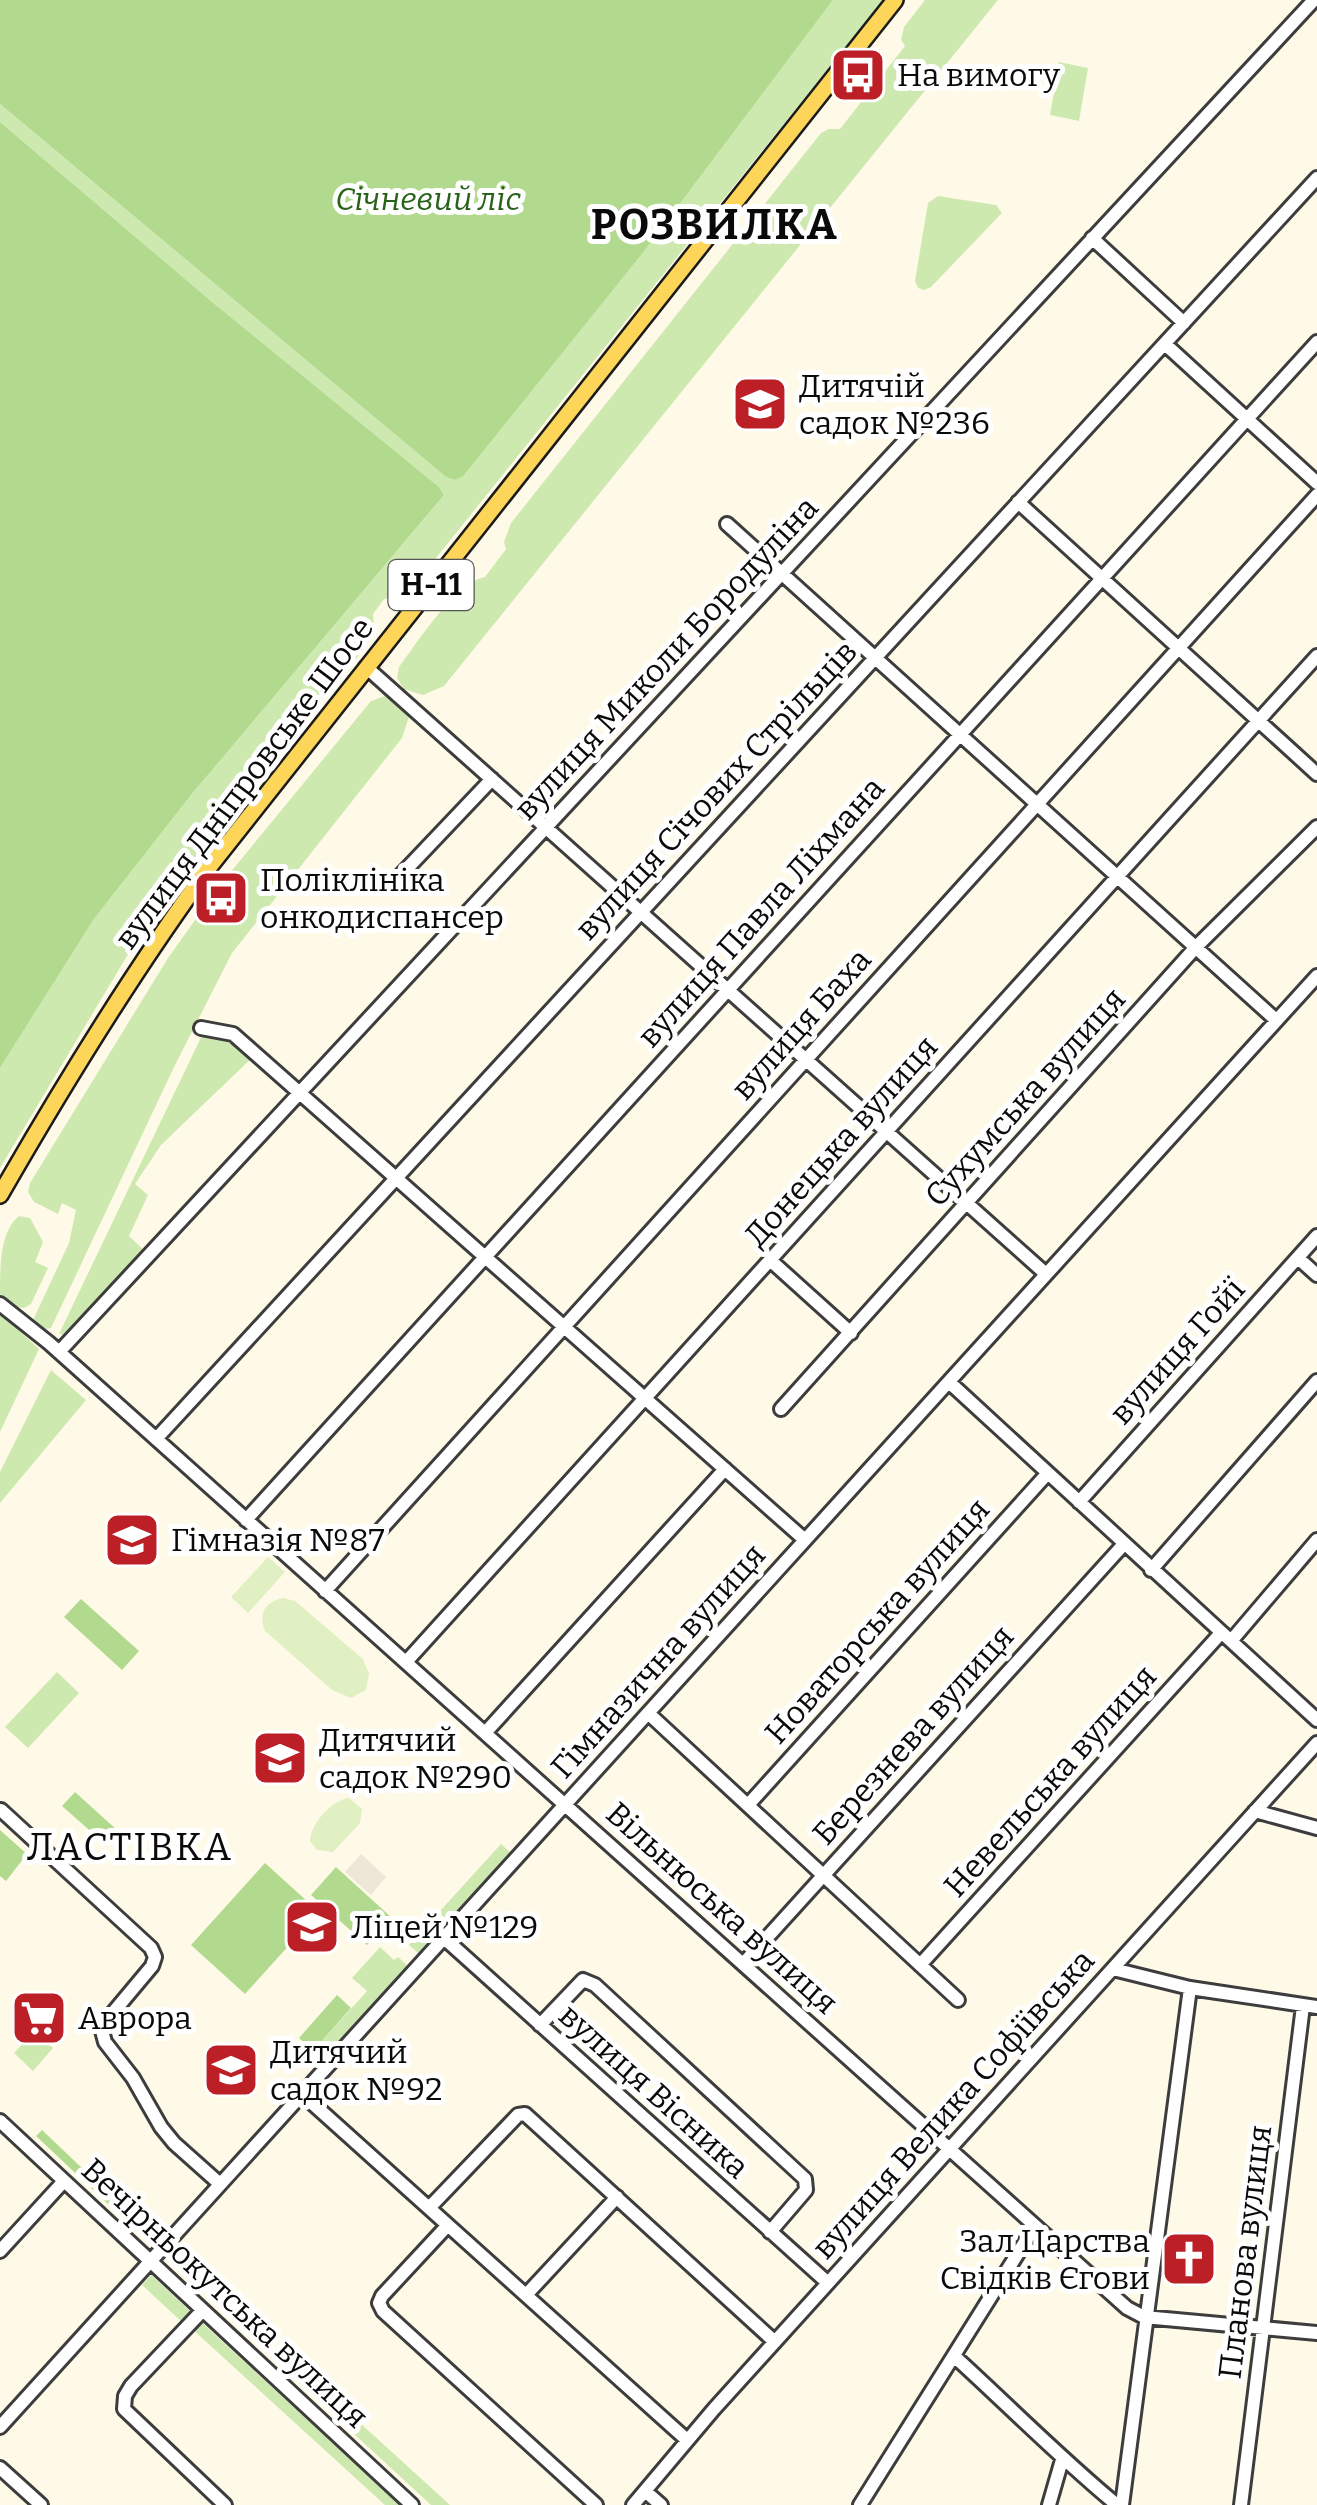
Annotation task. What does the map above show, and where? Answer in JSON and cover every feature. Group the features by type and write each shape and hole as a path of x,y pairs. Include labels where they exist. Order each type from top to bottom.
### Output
{"main road":[{"name":"вулиця Дніпровське Шосе","path":"0,1194 99,1027 210,866 895,0"}],"street":[{"name":"вулиця Миколи Бородуліна","path":"59,1352 1314,0"},
{"name":"вулиця Січових Стрільців","path":"156,1439 1316,182"},
{"path":"1092,238 1184,323"},
{"name":"вулиця Павла Ліхмана","path":"246,1520 1317,342"},
{"path":"1164,344 1317,483"},
{"name":"вулиця Баха","path":"326,1591 1317,495"},
{"path":"1018,502 1317,774"},
{"path":"728,524 1276,1020"},
{"name":"Донецька вулиця","path":"406,1662 1317,656"},
{"path":"366,666 1046,1274"},
{"path":"398,878 492,780"},
{"name":"Сухумська вулиця","path":"781,1410 1196,947 1317,827"},
{"name":"Гімназична вулиця","path":"0,2427 1317,976"},
{"path":"201,1028 233,1034 805,1540"},
{"name":"вулиця Гойї","path":"1079,1502 1317,1236"},
{"path":"1298,1258 1317,1275"},
{"path":"770,1260 851,1333"},
{"name":"Вільнюська вулиця","path":"0,1304 59,1352 1127,2308 1144,2316 1317,2333"},
{"path":"1151,1570 1317,1381"},
{"path":"949,1382 1317,1720"},
{"path":"485,1734 725,1469"},
{"name":"Новаторська вулиця","path":"748,1805 1048,1474"},
{"name":"Невельська вулиця","path":"920,1966 1317,1540"},
{"name":"Березнева вулиця","path":"743,1964 1124,1544"},
{"path":"648,1713 958,2000"},
{"name":"вулиця Велика Софіївська","path":"633,2505 687,2440 1317,1743"},
{"path":"1,1810 151,1948 155,1958 152,1966 100,2028 104,2042 133,2078 174,2143 220,2184"},
{"path":"1255,1811 1317,1828"},
{"name":"вулиця Вісника","path":"444,1938 828,2284"},
{"path":"1113,1968 1190,1988 1310,2007"},
{"path":"540,2025 583,1980 595,1985 805,2180 806,2190 770,2232"},
{"path":"1120,2505 1190,1988"},
{"name":"Планова вулиця","path":"1241,2505 1310,2007"},
{"path":"302,2094 687,2440"},
{"path":"429,2208 520,2113 775,2342"},
{"name":"Вечірньокутська вулиця","path":"0,2121 412,2505"},
{"path":"0,2251 64,2180"},
{"path":"526,2296 617,2197"},
{"path":"448,2225 379,2303 383,2311 596,2505"},
{"path":"860,2505 1035,2226"},
{"path":"203,2310 132,2386 125,2396 124,2409 225,2505"},
{"path":"954,2356 1062,2460 1120,2505"},
{"path":"1050,2505 1062,2460"},
{"path":"0,2468 41,2505"},
{"path":"645,2491 660,2505"}],"green space":[{"name":"Січневий ліс","path":"0,0 833,0 642,254 463,476 455,480 446,477 0,104"},
{"path":"833,0 883,0 416,583 395,597 384,599 373,614 374,632 359,655 275,755 133,946 0,1168 0,1068 94,919 191,795 444,495 0,122 0,104 446,477 455,480 642,254"},
{"path":"925,0 998,0 444,686 423,695 404,689 397,678 399,667 426,629 462,590 485,577 506,549 504,542 511,523 821,133 840,129 905,46 901,40 904,27"},
{"path":"1059,62 1088,68 1079,121 1050,115"},
{"path":"0,122 444,495 191,795 94,919 0,1068"},
{"path":"938,196 996,205 1002,213 924,290 915,281 928,203"},
{"path":"385,696 405,706 409,717 402,738 232,953 51,1328 41,1330 34,1325 34,1318 69,1243 76,1210 62,1203 58,1214 34,1202 28,1192 30,1183 168,958 220,885 371,701"},
{"path":"205,1029 233,1034 256,1054 161,1145 135,1184 148,1195 129,1236 149,1255 75,1335 59,1334"},
{"path":"19,1216 30,1218 43,1242 35,1262 48,1268 31,1304 24,1308 14,1306 0,1294 5,1240"},
{"path":"0,1313 39,1349 0,1432"},
{"path":"51,1370 86,1400 0,1503 0,1472"},
{"path":"268,1557 285,1572 248,1613 231,1597"},
{"path":"283,1598 295,1601 363,1659 369,1674 366,1690 351,1698 332,1690 265,1631 265,1609"},
{"path":"81,1599 139,1651 122,1670 64,1617"},
{"path":"57,1672 79,1693 28,1748 5,1727"},
{"path":"75,1792 117,1830 105,1844 62,1806"},
{"path":"349,1798 362,1809 360,1823 333,1852 317,1850 310,1841 318,1820 336,1803"},
{"path":"0,1830 27,1854 6,1881 0,1876"},
{"path":"501,1844 510,1852 418,1953 409,1945"},
{"path":"265,1863 319,1912 245,1994 191,1945"},
{"path":"336,1867 392,1918 367,1945 311,1895"},
{"path":"380,1947 394,1960 398,1957 407,1965 323,2059 313,2051 367,1991 352,1978"},
{"path":"337,1995 351,2008 313,2051 299,2038"},
{"path":"34,2032 53,2048 33,2071 14,2053"},
{"path":"42,2130 146,2229 141,2235 36,2136"},
{"path":"151,2275 192,2313 183,2323 142,2285"},
{"path":"199,2320 400,2505 385,2505 191,2328"},
{"path":"281,2351 450,2505 431,2505 273,2359"}],"shaded area":[{"path":"361,1854 386,1877 371,1895 345,1872"}],"place":[{"name":"На вимогу","path":"858,75"},
{"name":"Дитячій садок №236","path":"760,404"},
{"name":"Поліклініка онкодиспансер","path":"221,898"},
{"name":"Гімназія №87","path":"132,1540"},
{"name":"Дитячий садок №290","path":"280,1758"},
{"name":"Ліцей №129","path":"312,1927"},
{"name":"Аврора","path":"39,2018"},
{"name":"Дитячий садок №92","path":"231,2070"},
{"name":"Зал Царства Свідків Єгови","path":"1189,2259"}],"district":[{"name":"РОЗВИЛКА","path":"715,224"},
{"name":"ЛАСТІВКА","path":"130,1847"}]}
